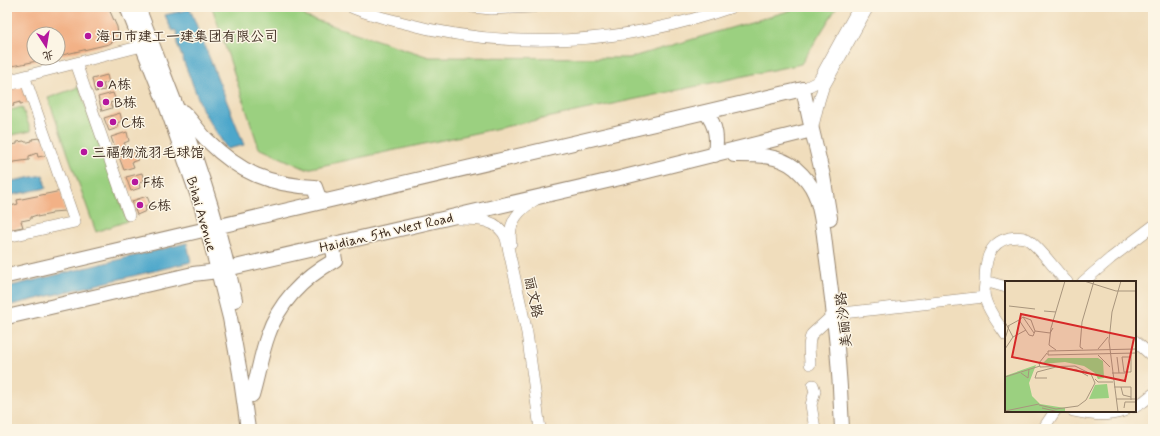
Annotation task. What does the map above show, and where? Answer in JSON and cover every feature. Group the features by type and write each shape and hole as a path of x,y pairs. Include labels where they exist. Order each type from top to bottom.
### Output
{"main road":[{"name":"Bihai Avenue","path":"127,7 202,208 212,227"},
{"name":"Bihai Avenue","path":"138,7 197,161 223,270 241,326 257,429"},
{"path":"7,276 803,89 812,130 824,213"},
{"path":"177,107 185,114 207,140 235,165 262,178 277,183 294,186 315,187 319,198 325,201"},
{"path":"712,111 712,121 716,132 717,155 772,157 788,163 802,174 812,188 824,213"},
{"name":"Haidian 5th West Road","path":"7,317 193,274 223,270 447,218 717,155 812,130"},
{"name":"美丽沙路","path":"824,213 848,372 851,429"},
{"path":"252,395 268,333 284,303 311,276 334,260 333,249 343,242"},
{"name":"Bihai Avenue","path":"223,270 248,429"},
{"name":"美丽沙路","path":"838,313 838,362 842,429"}],"street":[{"path":"351,7 436,31 475,37 528,40 568,40 633,33 672,25 732,7"},
{"path":"363,7 406,19 462,30 516,36 556,36 624,30 669,21 718,7"},
{"path":"472,7 491,9 533,7"},
{"path":"803,89 817,82 859,7"},
{"path":"812,130 823,88 868,7"},
{"path":"7,81 142,46"},
{"path":"76,63 129,215"},
{"path":"7,85 26,81 75,222 7,237"},
{"name":"丽文路","path":"541,196 520,213 512,223 510,233 535,361 543,429"},
{"name":"丽文路","path":"447,218 486,221 499,228 504,235 527,333 540,429"},
{"path":"1085,281 1111,258 1153,226"},
{"path":"1005,333 984,297 986,263 991,250 1000,241 1015,237 1027,240 1035,246 1066,281"},
{"path":"985,281 1005,287"},
{"path":"810,364 809,346 812,334 838,313 984,297"},
{"path":"1136,342 1153,357"},
{"path":"813,385 815,392 811,404 815,429"},
{"path":"1136,406 1153,394"},
{"path":"1043,429 1054,412"},
{"path":"1080,412 1099,415 1109,415 1120,412"}],"green space":[{"path":"212,7 298,7 306,17 429,57 629,58 802,7 837,7 801,64 306,169 259,148"},
{"name":"三福物流羽毛球馆","path":"79,87 127,221 96,232 48,98"},
{"path":"22,107 31,131 7,136 7,111"}],"water":[{"path":"190,9 244,145 227,149 203,111 177,44 177,32 174,30 172,31 165,15"},
{"path":"43,175 46,188 7,196 7,182"},
{"path":"187,243 191,262 7,306 7,287"}],"building":[{"name":"海口市建工一建集团有限公司","path":"7,7 108,7 117,27 118,35 116,40 109,44 66,54 66,26 26,26 26,63 7,67"},
{"name":"A栋","path":"107,75 109,83 103,84 105,90 95,92 92,79"},
{"path":"24,86 28,103 20,104 20,102 13,104 14,106 7,107 7,87"},
{"name":"B栋","path":"113,93 116,101 110,103 112,108 102,111 98,97"},
{"name":"C栋","path":"120,113 122,121 117,123 118,128 109,131 104,118"},
{"path":"127,132 129,141 124,143 126,148 116,151 111,137"},
{"path":"45,138 48,155 38,157 37,153 29,156 29,160 7,163 7,144 17,144 17,142 24,141 28,142 32,141 32,139"},
{"path":"135,152 138,160 132,162 134,167 124,170 119,157"},
{"name":"F栋","path":"142,173 144,181 139,183 140,188 131,191 126,177"},
{"path":"61,191 65,211 52,212 52,214 37,217 37,215 31,217 31,219 21,221 23,227 7,230 7,207 18,204 17,200"},
{"name":"G栋","path":"147,196 150,204 145,206 146,211 137,215 132,201"}],"place":[{"name":"海口市建工一建集团有限公司","path":"88,36"},
{"name":"A栋","path":"100,84"},
{"name":"B栋","path":"106,102"},
{"name":"C栋","path":"113,122"},
{"name":"三福物流羽毛球馆","path":"84,152"},
{"name":"F栋","path":"135,182"},
{"name":"G栋","path":"140,205"}]}
